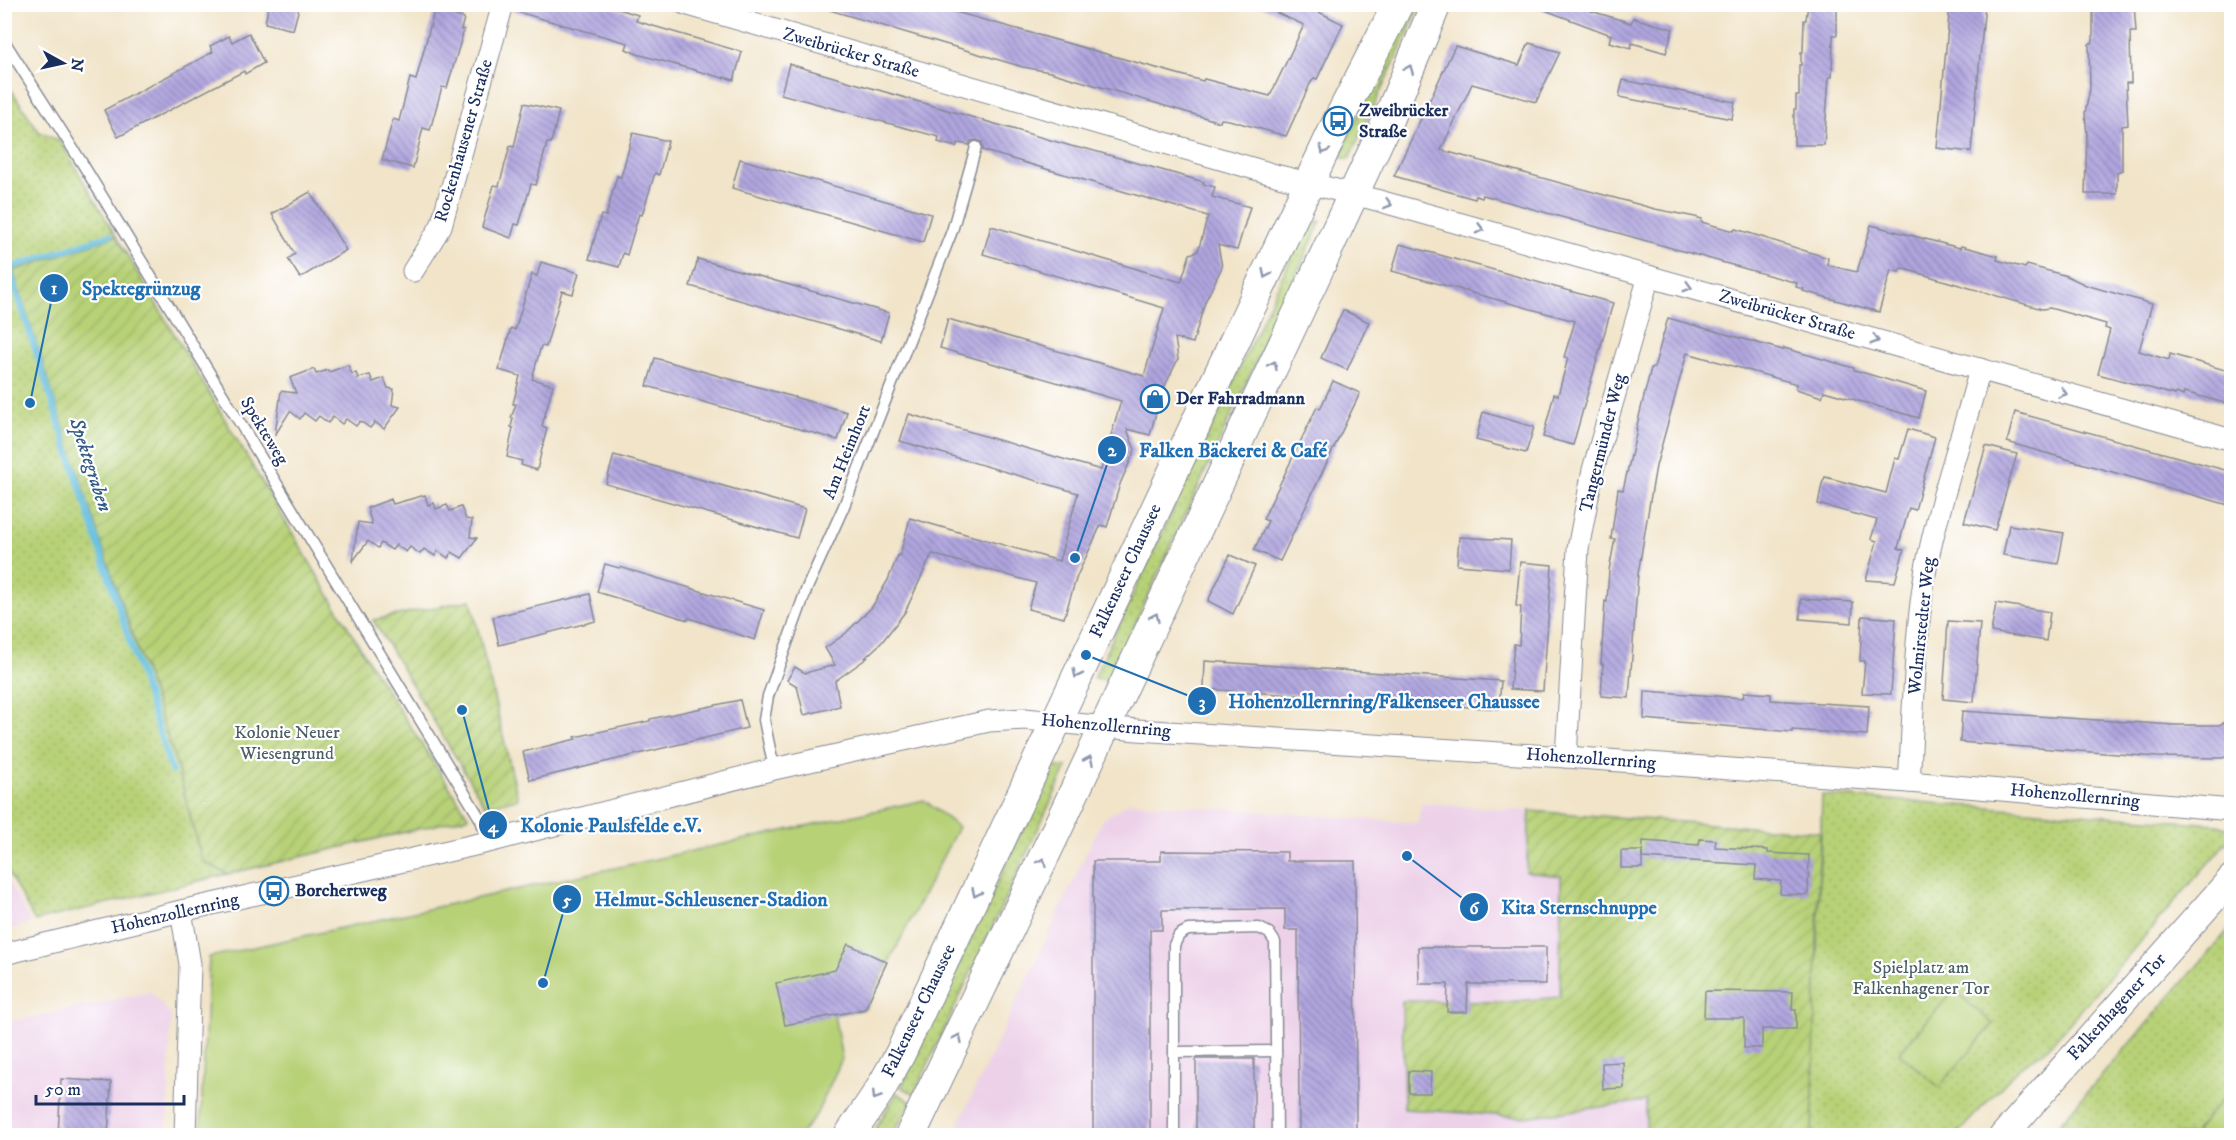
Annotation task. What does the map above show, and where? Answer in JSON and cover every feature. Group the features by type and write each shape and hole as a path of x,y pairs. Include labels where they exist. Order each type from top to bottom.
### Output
{"main road":[{"path":"910,1136 1387,123 1436,4"},
{"name":"Falkenseer Chaussee","path":"855,1133 900,1054 1393,6"}],"street":[{"name":"Rockenhausener Straße","path":"413,271 441,226 503,4"},
{"name":"Zweibrücker Straße","path":"685,4 1308,184 1370,198 2232,440"},
{"name":"Tangermünder Weg","path":"1566,757 1578,549 1593,470 1649,276"},
{"name":"Wolmirstedter Weg","path":"1909,782 1921,602 1926,568 1980,369"},
{"name":"Hohenzollernring","path":"4,954 181,911 488,842 774,769 989,722 1024,719 1909,782 2232,810"},
{"name":"Falkenhagener Tor","path":"2003,1136 2232,878"},
{"path":"181,911 190,964 185,1136"}],"lane":[{"name":"Spekteweg","path":"4,41 82,163 481,820 488,842"},
{"name":"Am Heimhort","path":"774,769 764,720 768,696 807,588 844,506 952,231 976,147"},
{"path":"1174,1136 1174,945 1179,935 1188,930 1259,928 1269,933 1275,942 1277,1136"},
{"path":"1175,1052 1276,1052"}],"shaded area":[{"path":"1130,802 1418,823 1421,803 1530,811 1526,872 1561,876 1560,997 1507,1002 1524,1117 1647,1101 1646,1135 953,1136 1102,820"},
{"path":"5,875 31,923 5,930"},
{"path":"150,992 171,1014 167,1135 8,1135 4,1120 4,1023"}],"green space":[{"path":"1410,5 1421,5 1349,159 1339,157"},
{"path":"4,79 39,132 60,141 116,236 13,272 176,762 202,861 228,874 35,921 4,865"},
{"path":"1309,220 1321,221 1109,680 1094,678"},
{"name":"Kolonie Neuer Wiesengrund","path":"116,236 373,669 469,817 228,874 202,861 176,762 98,534 13,271"},
{"path":"471,600 518,799 485,806 373,620"},
{"path":"1052,767 1067,767 914,1094 901,1087"},
{"name":"Spielplatz am Falkenhagener Tor","path":"1822,795 2216,824 2231,830 2231,837 2047,1049 2021,1066 1956,1135 1811,1136"},
{"path":"924,800 958,827 865,1009 834,1015 842,1059 816,1115 800,1135 200,1136 209,957"},
{"path":"1530,811 1820,832 1812,1135 1646,1135 1646,1101 1524,1117 1404,1109 1402,1001 1507,1002 1560,997 1561,876 1526,872"},
{"path":"2231,927 2231,1089 2195,1131 2199,1135 2049,1136"},
{"path":"1954,990 1993,1024 1939,1087 1899,1053"},
{"path":"2231,1089 2231,1135 2199,1135 2195,1131"},
{"path":"897,1093 911,1102 893,1134 879,1135 876,1127"}],"building":[{"path":"269,4 300,4 293,30 265,23"},
{"path":"436,4 456,4 453,15 464,18 461,30 464,30 447,88 442,87 430,130 423,128 413,168 382,160 393,119 399,121 410,78 416,80"},
{"path":"515,4 602,4 638,15 636,21 742,52 734,80 723,78 637,54 626,49 628,43 514,11"},
{"path":"827,4 927,4 1203,81 1204,79 1270,96 1304,25 1257,4 1317,4 1315,10 1343,24 1317,79 1314,78 1310,84 1286,136 1229,120 1221,119 1220,122 1050,72 1023,67 826,9"},
{"path":"1534,4 1594,4 1591,11 1631,23 1633,18 1673,29 1666,53 1632,43 1631,48 1609,42 1611,35 1534,6"},
{"path":"1808,4 1837,4 1837,35 1833,35 1832,77 1829,77 1824,145 1794,145 1794,109 1796,109 1796,96 1799,96 1799,65 1801,65 1801,52 1803,52 1804,20 1806,20"},
{"path":"1950,4 1985,4 1971,152 1937,148"},
{"path":"2093,4 2134,4 2136,32 2130,32 2131,83 2126,83 2128,125 2122,126 2122,170 2117,172 2117,194 2085,194 2087,134 2085,113 2090,89 2089,44 2093,42"},
{"path":"249,33 264,63 245,74 244,71 118,137 104,110 213,52 210,46 229,36 232,42"},
{"path":"1529,43 1560,52 1536,102 1472,84 1441,150 1655,209 1702,219 1701,222 1734,231 1735,229 1828,258 1827,265 1857,272 1871,225 1998,256 1997,260 2025,268 2027,265 2067,276 2086,285 2152,304 2139,351 2169,360 2170,354 2232,372 2232,405 2184,392 2183,396 2176,393 2175,395 2098,374 2110,330 2105,328 2106,324 2050,308 2042,309 1901,268 1899,272 1891,270 1879,312 1803,291 1804,289 1796,287 1797,283 1483,195 1482,198 1476,196 1475,199 1394,176 1455,46 1519,65"},
{"path":"789,64 1204,182 1203,184 1215,187 1212,197 1250,207 1237,250 1218,245 1222,267 1205,302 1193,343 1175,338 1178,359 1161,394 1150,435 1127,429 1135,450 1120,484 1107,527 1101,525 1077,576 1064,618 1028,609 1036,583 932,554 905,612 882,642 865,658 867,658 835,681 840,706 804,715 797,686 787,680 795,667 805,673 835,665 825,648 845,634 872,607 900,555 910,518 1059,561 1078,493 900,441 909,414 1101,470 1121,401 940,348 948,319 1144,376 1164,308 983,254 991,226 1181,282 1190,254 1198,251 1208,216 988,152 983,150 982,142 977,140 971,141 969,145 958,143 956,147 938,142 939,137 781,94"},
{"path":"1623,80 1735,102 1732,119 1619,97"},
{"path":"524,103 559,111 551,143 547,143 536,185 531,184 519,225 515,224 511,238 482,227 494,185 499,186 510,146 514,147"},
{"path":"633,133 668,141 659,175 655,173 642,215 639,214 627,255 623,253 619,267 589,259 601,215 606,216 617,176 621,177"},
{"path":"740,159 931,214 923,242 732,188"},
{"path":"310,192 346,250 300,278 288,259 295,254 272,214"},
{"path":"1400,244 1613,303 1573,445 1543,437 1554,394 1558,395 1568,358 1564,357 1575,321 1392,271"},
{"path":"698,259 889,313 881,341 690,286"},
{"path":"541,262 579,273 573,294 562,291 546,347 541,346 532,379 553,385 542,426 547,428 537,470 521,465 522,461 507,457 513,428 511,427 513,418 511,418 516,404 513,404 520,376 499,370 511,328 515,330 532,274 537,276"},
{"path":"1343,310 1369,322 1347,370 1321,358"},
{"path":"1668,318 1783,350 1784,348 1926,391 1919,418 1824,391 1822,397 1796,389 1797,384 1687,353 1656,466 1650,501 1638,574 1629,698 1601,696 1605,601 1607,602 1609,570 1615,539 1611,539 1618,489 1623,490 1651,368 1654,368"},
{"path":"655,358 847,412 838,440 647,386"},
{"path":"348,365 352,374 356,373 358,378 370,375 373,382 384,378 388,388 394,389 392,405 400,407 384,429 375,422 370,428 360,421 356,426 346,419 342,424 333,417 328,423 319,416 315,421 304,413 300,419 290,411 275,435 281,391 296,393 290,378 314,369 316,374"},
{"path":"1333,381 1360,393 1280,561 1254,550 1268,521 1263,519 1317,407 1320,409"},
{"path":"1483,412 1534,427 1526,453 1476,440"},
{"path":"2015,412 2232,472 2232,506 2007,442"},
{"path":"1908,429 1935,437 1915,510 1909,508 1898,548 1904,550 1895,582 1866,580 1877,541 1871,539 1877,520 1818,504 1822,484 1825,477 1886,493 1895,458 1899,459"},
{"path":"1986,446 2017,454 1995,530 1964,522"},
{"path":"614,455 805,509 797,538 606,484"},
{"path":"425,495 428,505 434,503 436,509 447,505 450,511 461,507 466,519 472,520 470,537 477,538 462,558 452,552 448,558 438,551 435,556 424,549 420,554 410,547 406,552 396,545 392,550 381,543 378,548 368,541 353,561 358,522 372,524 367,508 391,499 393,504"},
{"path":"2009,525 2064,533 2058,564 2003,555"},
{"path":"1459,537 1511,540 1509,569 1457,565"},
{"path":"1230,555 1255,566 1233,614 1208,601"},
{"path":"1520,562 1552,565 1543,691 1510,689 1514,644 1519,645 1521,607 1516,606"},
{"path":"605,564 764,610 755,640 689,618 688,620 597,592"},
{"path":"590,594 596,621 499,645 493,617"},
{"path":"1801,599 1853,602 1852,623 1800,619"},
{"path":"1996,603 2050,612 2046,641 1991,632"},
{"path":"1862,616 1896,619 1891,694 1862,693 1865,661 1860,661"},
{"path":"1948,621 1980,623 1974,702 1943,699"},
{"path":"1205,661 1501,681 1499,709 1204,689"},
{"path":"1645,691 1743,698 1744,692 1771,694 1771,700 1869,706 1867,735 1792,730 1792,732 1644,719"},
{"path":"740,700 747,728 530,780 523,752 576,739 575,737 650,721 650,719"},
{"path":"1962,711 2174,725 2219,725 2232,719 2232,754 2223,758 2157,757 1960,742"},
{"path":"1700,839 1716,840 1715,847 1809,855 1808,895 1780,894 1781,881 1755,879 1756,865 1642,858 1643,841 1699,845"},
{"path":"1161,851 1287,852 1287,861 1355,861 1356,1136 1299,1136 1298,930 1285,930 1285,909 1162,910 1162,930 1150,930 1150,1136 1093,1136 1093,861 1161,861"},
{"path":"1621,851 1642,851 1642,868 1621,868"},
{"path":"848,944 887,962 865,1009 785,1025 776,983 835,970"},
{"path":"1418,947 1546,947 1546,984 1468,984 1467,1012 1447,1012 1448,984 1419,984"},
{"path":"1705,991 1793,992 1792,1010 1796,1010 1796,1029 1762,1029 1762,1048 1744,1048 1744,1018 1704,1018"},
{"path":"1196,1059 1254,1059 1254,1136 1196,1136"},
{"path":"1623,1062 1624,1088 1603,1089 1602,1063"},
{"path":"1409,1071 1431,1072 1430,1093 1409,1093"},
{"path":"61,1079 111,1082 108,1136 58,1136"}],"waterway":[{"name":"Spektegraben","path":"110,235 9,268 172,772"}],"place":[{"name":"Zweibrücker Straße","path":"1338,121"},
{"name":"Der Fahrradmann","path":"1155,399"},
{"name":"Spektegrünzug","path":"30,403"},
{"name":"Falken Bäckerei & Café","path":"1075,558"},
{"name":"Hohenzollernring/Falkenseer Chaussee","path":"1086,655"},
{"name":"Kolonie Paulsfelde e.V.","path":"462,710"},
{"name":"Kita Sternschnuppe","path":"1407,856"},
{"name":"Borchertweg","path":"274,891"},
{"name":"Helmut-Schleusener-Stadion","path":"543,983"}]}
